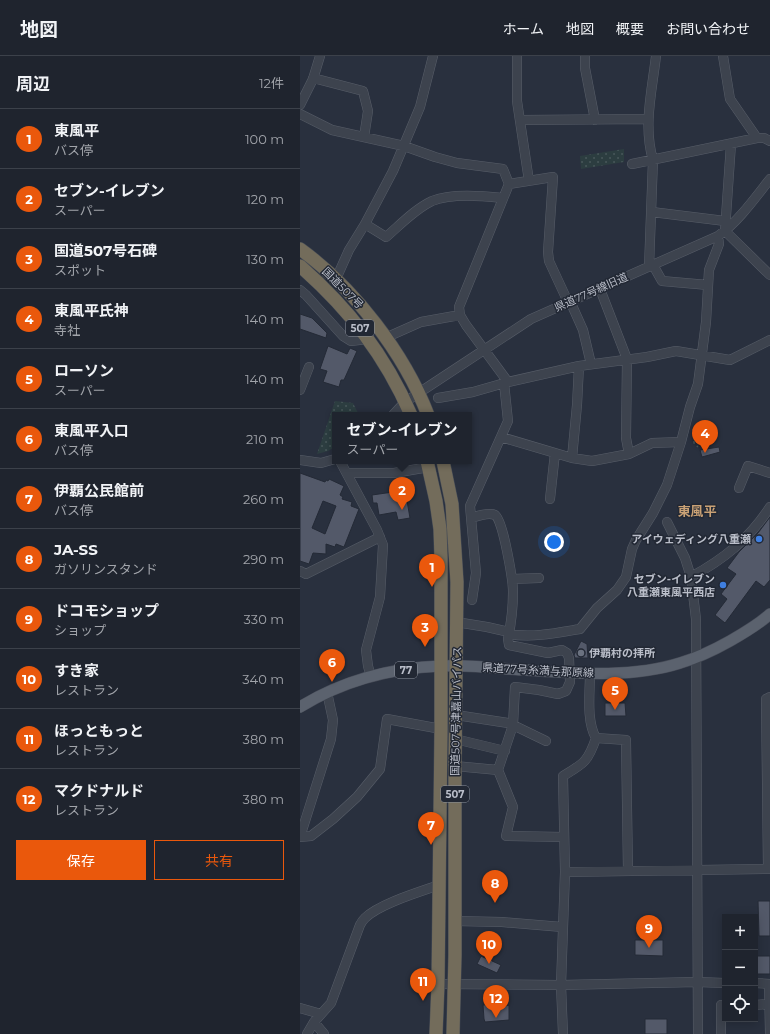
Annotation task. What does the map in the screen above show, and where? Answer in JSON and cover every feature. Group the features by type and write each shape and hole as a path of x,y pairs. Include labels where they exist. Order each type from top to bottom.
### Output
{"highway":[{"name":"国道507号","path":"300,249 336,279 364,309 385,338 418,393"},
{"name":"国道507号","path":"300,266 355,321 386,366 405,402"},
{"name":"507","path":"418,393 427,412"},
{"name":"507","path":"405,402 410,412"},
{"name":"国道507号津嘉山バイパス","path":"428,464 440,529 441,729 436,1034"},
{"name":"国道507号津嘉山バイパス","path":"445,464 452,504 457,582 453,1034"}],"main road":[{"name":"県道77号糸満与那原線","path":"300,706 327,692 371,676 418,668 456,666 613,673 645,670 679,664 719,647 742,634 770,614"}],"street":[{"path":"300,105 313,78 320,56"},
{"path":"336,279 349,250 365,224 393,171 404,146 420,107 433,56"},
{"path":"517,56 517,101 529,181"},
{"path":"585,56 585,68 595,120"},
{"path":"656,56 648,119 649,146 653,160 651,266 662,281 708,285"},
{"path":"723,56 730,99 757,138"},
{"path":"313,78 363,91 368,111 364,137"},
{"path":"300,114 332,130 404,146 445,160 503,169 509,184 459,307 460,315 506,382 508,421 470,506 476,573 472,600"},
{"path":"520,120 648,119"},
{"path":"632,164 757,138 764,138 770,141"},
{"path":"456,622 509,633 540,635 580,629 597,608 617,590 626,577 632,549 636,540 653,513 667,485 698,384 706,322 709,270 723,229 731,144"},
{"path":"509,184 554,177 548,252 549,261 583,330 591,364"},
{"name":"県道77号線旧道","path":"396,412 405,402 418,393 531,319 651,266 723,229 770,179"},
{"path":"365,224 386,237 420,208 433,200 452,197 483,196 503,198"},
{"path":"652,212 723,229 770,275"},
{"path":"600,289 627,359 626,438 629,454"},
{"path":"300,290 343,336 351,341 368,339"},
{"path":"385,338 421,322 460,315"},
{"path":"438,398 473,392 506,382 579,366 676,351 730,360 770,340"},
{"path":"572,458 578,405 579,366"},
{"path":"300,390 309,367"},
{"path":"501,437 572,458 592,461 629,454 652,443 681,442"},
{"path":"550,499 555,453"},
{"path":"300,460 321,463 332,460"},
{"path":"342,464 377,530 383,545 380,597 366,650 371,676"},
{"path":"347,473 394,473 428,464"},
{"path":"739,488 748,466 770,473"},
{"path":"691,577 711,566 744,540 770,507"},
{"path":"471,518 489,514 495,515 499,518 512,579 513,593 509,645 548,653 562,650 567,653 569,658 570,682 566,691 558,694 515,687 513,725 498,770 513,807 506,836 564,837"},
{"path":"667,522 685,558 691,577 696,619 698,1034"},
{"path":"300,571 306,574 380,538"},
{"path":"512,579 539,578"},
{"path":"457,582 475,583"},
{"path":"590,673 590,712 592,732 596,738"},
{"path":"327,692 333,720 331,739 300,837 311,836 333,820 357,796 380,769 387,719 441,729"},
{"path":"565,872 769,869 766,699 770,697"},
{"path":"456,715 508,723 546,741"},
{"path":"563,1034 561,985 565,872 563,776 578,767 587,759 596,738"},
{"path":"596,738 626,740 628,871"},
{"path":"455,739 505,751"},
{"path":"455,766 498,770"},
{"path":"307,1034 314,1022 332,1003 360,925 364,918 386,905 439,885"},
{"path":"455,922 502,922 562,927"},
{"path":"438,984 561,985 697,982 722,983"},
{"path":"758,983 769,984 770,1034"},
{"path":"758,1005 769,1004"},
{"path":"720,1034 722,1005"},
{"path":"300,1008 321,1014"},
{"path":"314,1022 324,1034"}],"shaded area":[{"path":"624,149 624,162 581,169 580,156"},
{"path":"335,401 353,403 358,412 332,412 332,449 317,454"}],"building":[{"path":"300,314 312,318 327,333 326,338 300,329"},
{"path":"328,346 347,354 350,348 357,351 344,380 341,380 339,387 323,382 327,371 320,369"},
{"path":"719,447 720,452 702,457 700,450"},
{"path":"300,473 325,482 329,479 344,486 340,495 343,497 342,499 352,502 351,506 359,509 344,547 336,544 335,547 326,544 326,554 313,553 309,564 300,561","holes":["323,501 336,506 325,534 312,528"]},
{"path":"393,492 394,497 406,495 410,518 398,520 396,512 379,515 377,503 373,503 372,495"},
{"name":"アイウェディング八重瀬","path":"770,517 770,580 764,587 756,581 725,623 715,615 727,599 721,594 736,574 727,568"},
{"name":"伊覇村の拝所","path":"581,641 587,644 588,658 575,658 574,655"},
{"path":"605,703 625,703 626,716 605,716"},
{"path":"758,901 770,901 770,936 759,936"},
{"path":"635,940 663,940 663,956 635,955"},
{"path":"481,956 487,959 491,957 492,961 501,965 497,973 477,964"},
{"path":"758,956 770,956 770,974 758,974"},
{"path":"504,1003 505,1006 509,1005 509,1020 485,1022 483,1005"},
{"path":"645,1019 667,1019 667,1034 645,1034"}],"place":[{"name":"東風平氏神","path":"705,453"},
{"name":"セブン-イレブン","path":"402,510"},
{"name":"アイウェディング八重瀬","path":"759,539"},
{"name":"セブン-イレブン 八重瀬東風平西店","path":"723,585"},
{"name":"東風平","path":"432,587"},
{"name":"国道507号石碑","path":"425,647"},
{"name":"伊覇村の拝所","path":"581,653"},
{"name":"東風平入口","path":"332,682"},
{"name":"ローソン","path":"615,710"},
{"name":"伊覇公民館前","path":"431,845"},
{"name":"JA-SS","path":"495,903"},
{"name":"ドコモショップ","path":"649,948"},
{"name":"すき家","path":"489,964"},
{"name":"ほっともっと","path":"423,1001"},
{"name":"マクドナルド","path":"496,1018"}],"district":[{"name":"東風平","path":"697,511"}]}
